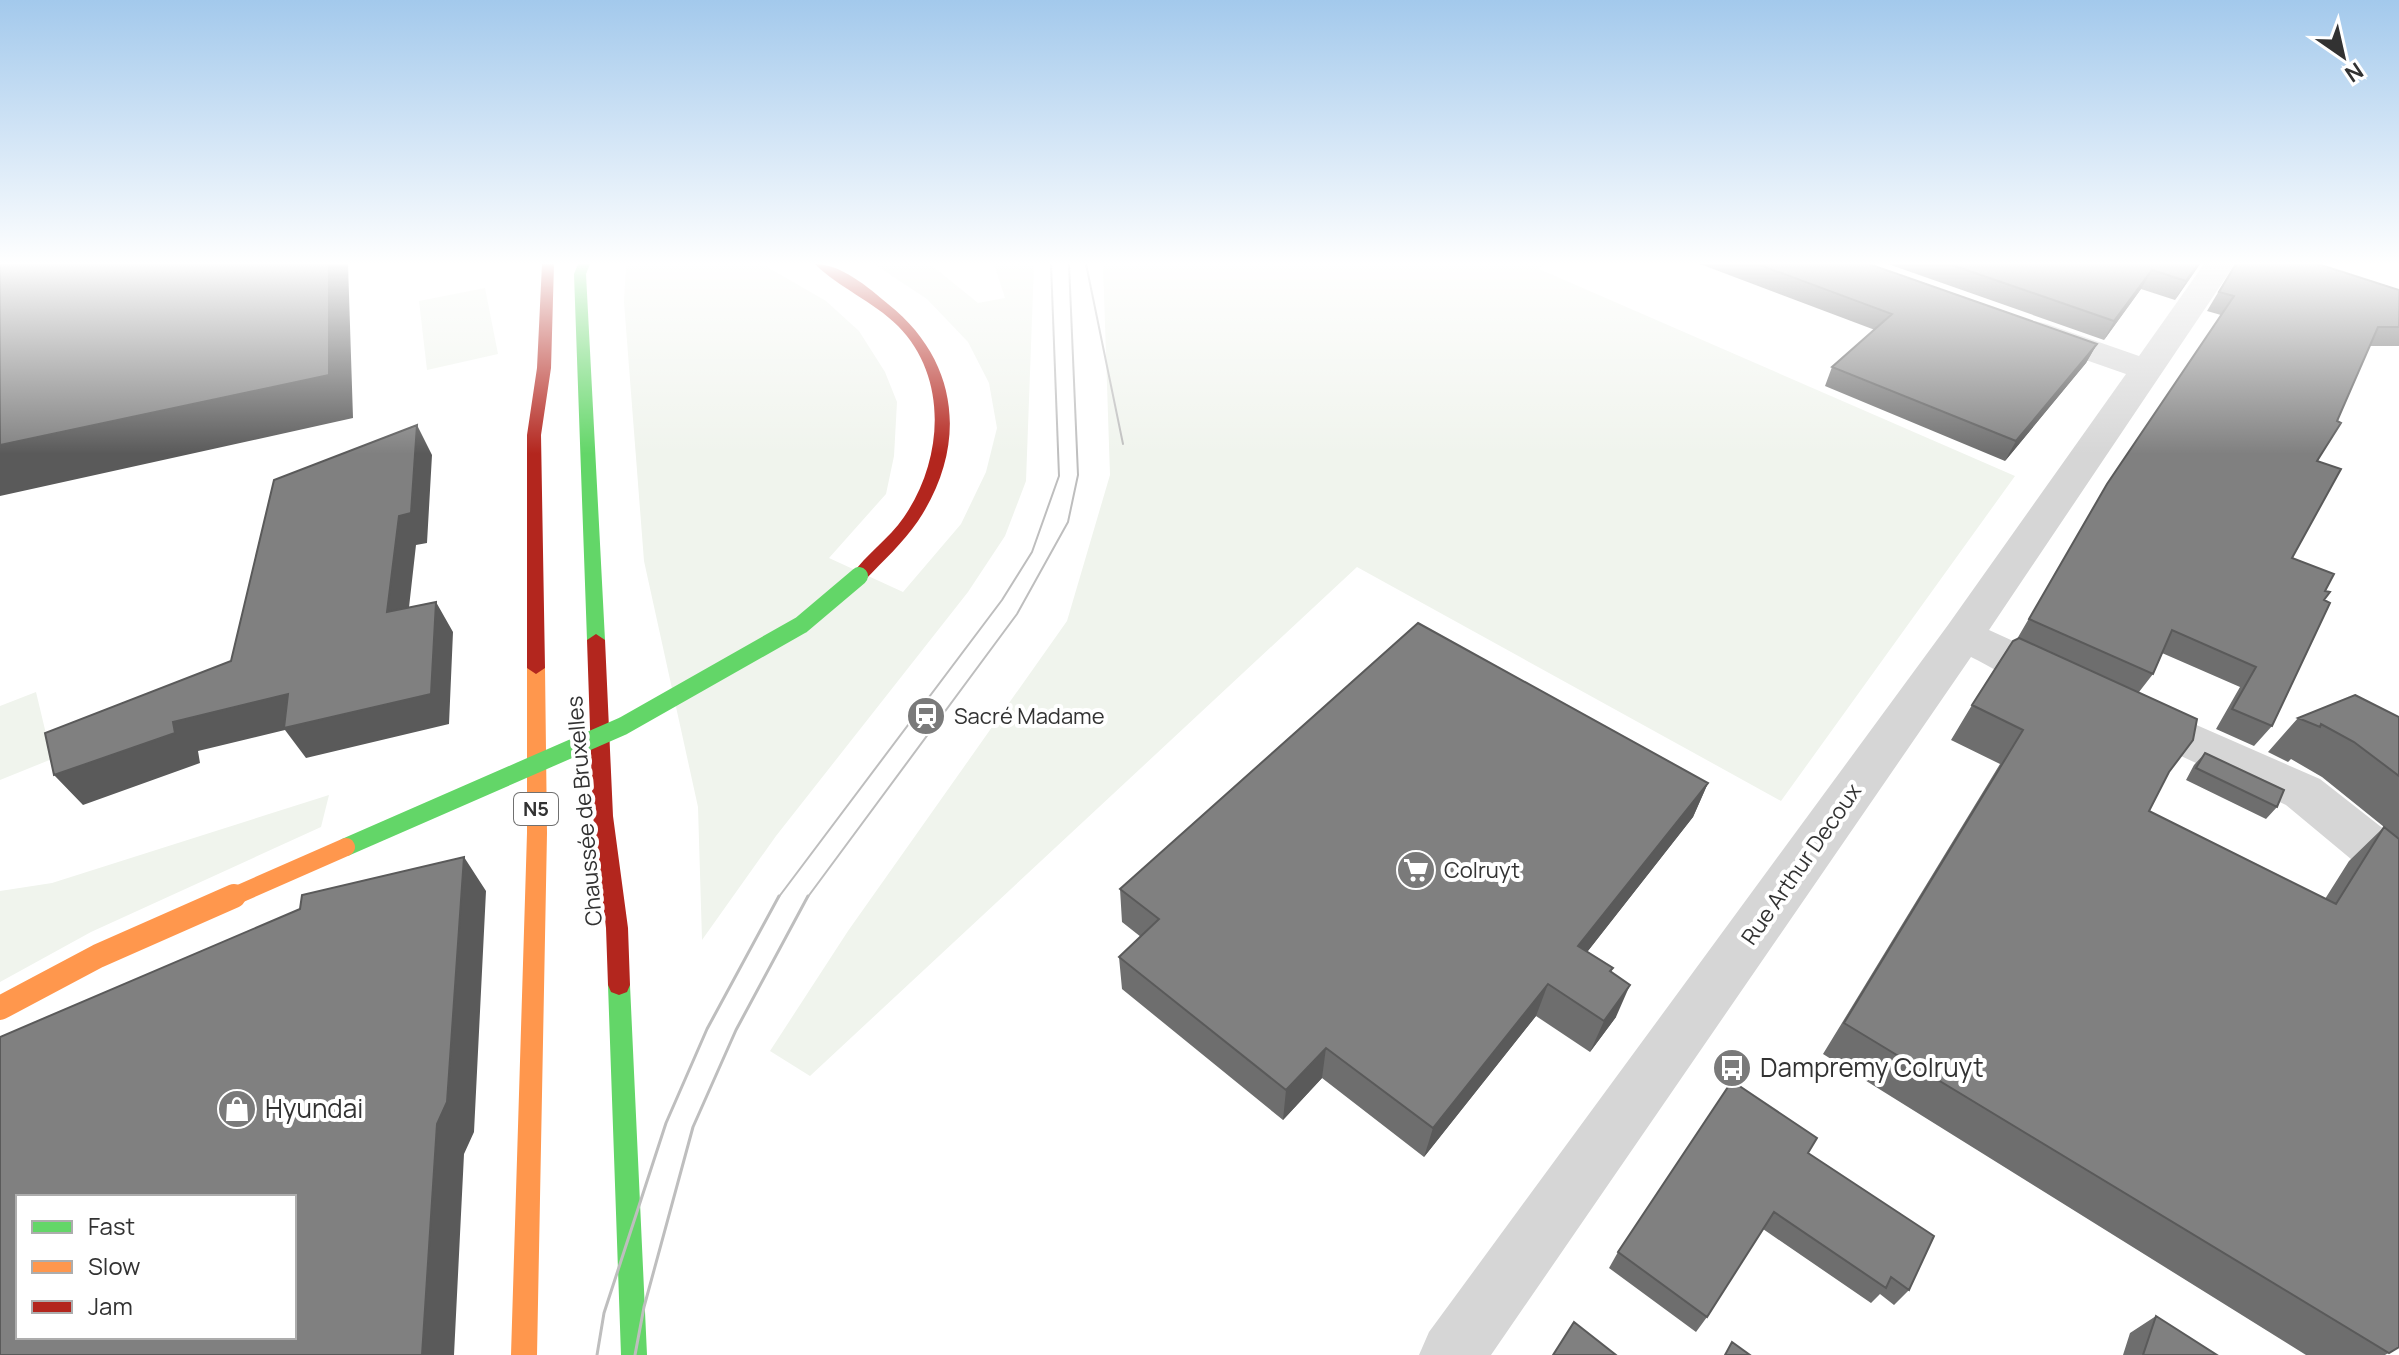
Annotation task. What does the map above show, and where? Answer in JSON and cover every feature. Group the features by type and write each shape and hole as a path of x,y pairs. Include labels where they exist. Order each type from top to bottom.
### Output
{"main road":[{"name":"Chaussée de Bruxelles","path":"524,1355 537,833 534,435 544,368 546,327"},
{"name":"Chaussée de Bruxelles","path":"582,327 603,816 617,928 634,1355"},
{"path":"0,1008 98,956 623,726 801,625 859,576 919,508 943,454 945,409 936,369 915,336 906,327"}],"street":[{"path":"2024,327 2146,370"},
{"name":"Rue Arthur Decoux","path":"1452,1355 1963,636 2176,327"},
{"path":"1963,636 2303,792 2399,869"}],"shaded area":[{"path":"422,327 493,327 498,354 427,370"},
{"path":"626,327 855,327 859,331 885,372 897,402 894,456 886,494 829,558 903,592 961,524 986,472 997,428 989,383 968,342 954,327 1032,327 1026,481 1005,536 968,592 776,836 702,940 698,807 644,561"},
{"path":"1105,327 1673,327 2015,476 1781,801 1357,567 810,1076 770,1051 848,931 1067,621 1110,475"},
{"path":"36,692 52,759 0,780 0,706"},
{"path":"329,795 321,827 91,932 0,982 0,891 52,883"}],"building":[{"path":"0,327 329,327 329,375 0,445"},
{"path":"1877,327 2049,327 2097,344 2016,441 1832,367"},
{"path":"2213,327 2378,327 2337,421 2341,423 2317,461 2341,469 2292,558 2334,574 2325,591 2330,592 2324,600 2330,603 2272,726 2232,709 2256,667 2172,630 2153,674 2029,619 2107,484"},
{"path":"417,425 411,513 399,516 387,612 436,602 431,694 284,728 288,694 173,722 175,733 54,775 45,733 231,661 274,480"},
{"name":"Colruyt","path":"1418,623 1708,783 1578,946 1613,968 1610,971 1630,985 1604,1021 1548,984 1433,1128 1326,1048 1286,1090 1119,957 1159,919 1120,889"},
{"path":"2019,638 2197,719 2193,740 2169,772 2149,811 2336,904 2384,827 2399,839 2399,1347 2389,1353 1844,1023 2023,730 1972,705 2013,641"},
{"path":"2355,695 2399,717 2399,776 2354,742 2321,724 2320,727 2298,718"},
{"path":"2205,753 2284,790 2277,807 2196,768"},
{"name":"Hyundai","path":"464,857 447,1102 437,1124 422,1355 0,1355 0,1037 300,909 302,895"},
{"path":"1732,1081 1817,1138 1808,1153 1934,1236 1909,1290 1891,1277 1886,1288 1774,1212 1707,1317 1618,1252"},
{"path":"2156,1316 2217,1355 2143,1355"},
{"path":"1574,1322 1616,1355 1553,1355"},
{"path":"1732,1342 1750,1355 1725,1355"}],"tram line":[{"path":"778,898 1002,600 1032,552 1059,476 1053,327"},
{"path":"807,898 1017,614 1068,522 1078,475 1072,327"},
{"path":"1099,327 1123,444"},
{"path":"597,1355 604,1313 666,1123 707,1029 779,896"},
{"path":"635,1355 644,1307 693,1127 736,1030 808,896"}],"traffic: fast":[{"path":"582,327 596,640"},
{"path":"346,847 623,726 801,625 859,576"},
{"path":"619,985 634,1355"}],"traffic: slow":[{"path":"524,1355 537,833 536,668"},
{"path":"0,1008 98,956 346,847"}],"traffic: jam":[{"path":"536,668 534,435 544,368 546,327"},
{"path":"859,576 912,517 934,473 940,449 942,401 937,378 927,356 906,327"},
{"path":"596,640 603,816 617,928 619,985"}],"place":[{"name":"Sacré Madame","path":"926,716"},
{"name":"Colruyt","path":"1416,870"},
{"name":"Dampremy Colruyt","path":"1732,1068"},
{"name":"Hyundai","path":"237,1109"}]}
